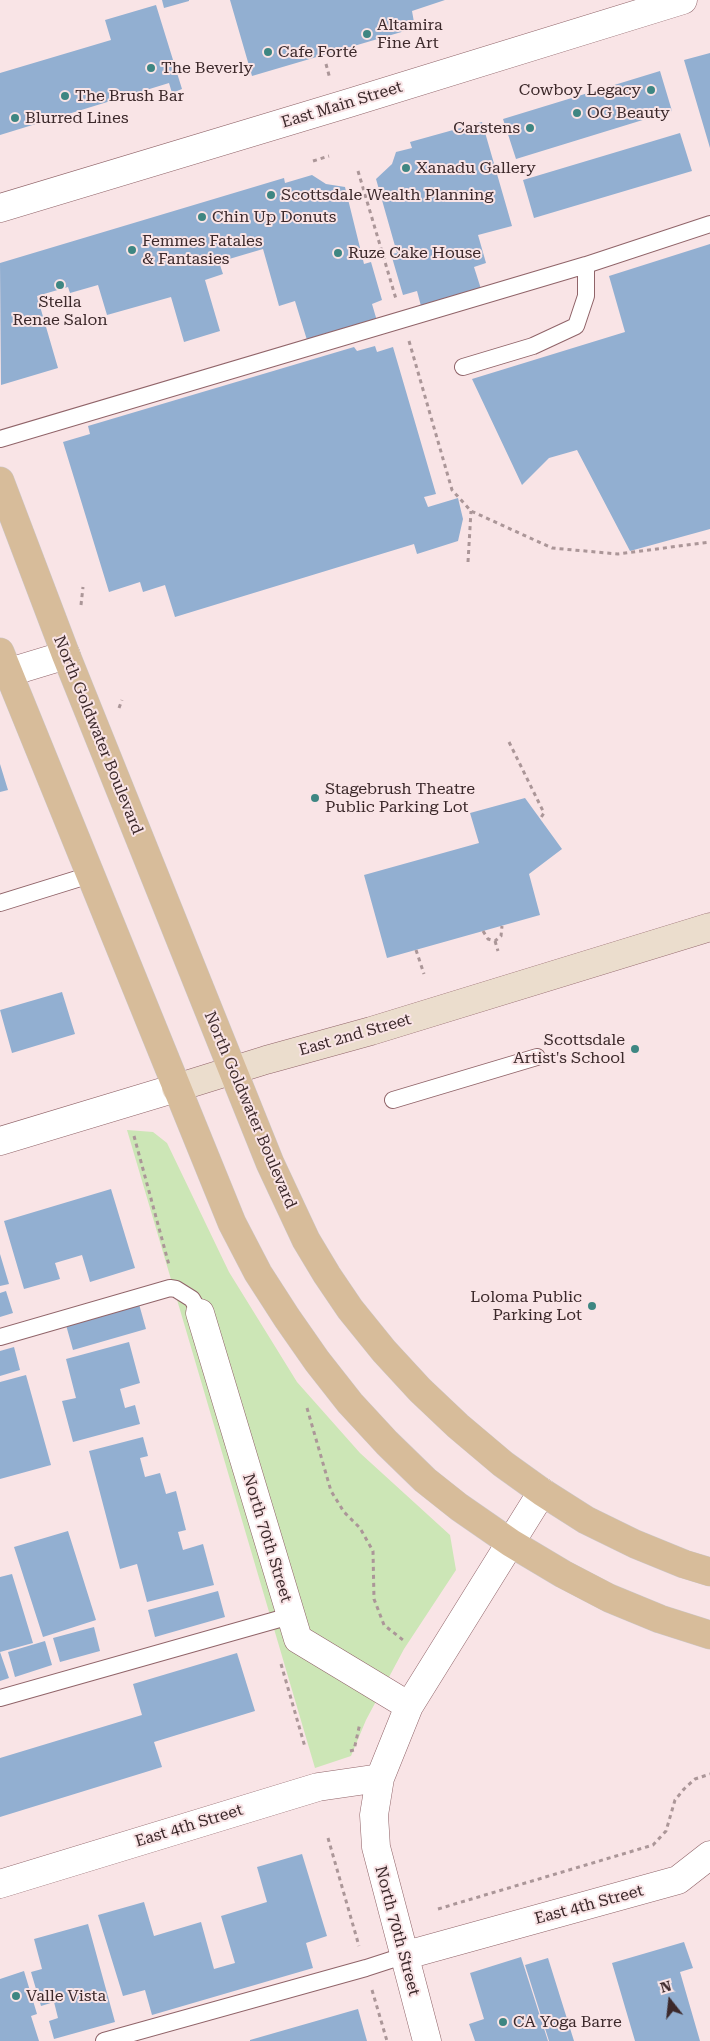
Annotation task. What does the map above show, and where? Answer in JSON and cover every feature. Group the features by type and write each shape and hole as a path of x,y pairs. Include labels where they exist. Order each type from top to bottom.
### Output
{"main road":[{"name":"North Goldwater Boulevard","path":"0,481 66,655 232,1071 289,1205 327,1275 384,1351 426,1396 503,1464 586,1520 635,1544 684,1564 710,1572"},
{"path":"3,667 232,1223 258,1273 317,1361 362,1417 387,1443 425,1480 459,1507 511,1543 563,1574 609,1598 660,1619 710,1635"}],"street":[{"name":"East Main Street","path":"0,208 349,104 683,0"},
{"path":"3,667 66,655"},
{"name":"East 2nd Street","path":"0,1142 710,927"},
{"name":"North 70th Street","path":"200,1313 298,1640 409,1706"},
{"name":"North 70th Street","path":"427,2041 403,1956 376,1847 374,1815 380,1778 409,1706 542,1492"},
{"name":"East 4th Street","path":"0,1884 318,1787 380,1778"},
{"name":"East 4th Street","path":"403,1956 678,1880 710,1855"}],"lane":[{"path":"0,438 586,265 710,224"},
{"path":"463,367 533,346 576,326 586,296 586,265"},
{"path":"0,903 90,875"},
{"path":"393,1100 537,1057"},
{"path":"0,1337 170,1288 176,1289 192,1299 200,1313"},
{"path":"0,1698 290,1616"},
{"path":"104,2041 403,1956"}],"path":[{"path":"326,64 332,87"},
{"path":"312,161 330,156"},
{"path":"358,171 452,490 471,511 552,548 618,554 710,542"},
{"path":"468,562 471,511"},
{"path":"81,605 83,587"},
{"path":"119,708 122,700"},
{"path":"509,742 544,813 540,819"},
{"path":"495,941 501,936 502,926"},
{"path":"484,931 488,939 495,941"},
{"path":"495,941 498,951"},
{"path":"416,950 424,974"},
{"path":"307,1408 331,1491 344,1512 360,1528 373,1551 374,1599 384,1625 403,1640"},
{"path":"346,1752 354,1750 360,1723"},
{"path":"438,1909 653,1845 666,1831 676,1800 684,1788 695,1779 710,1774"},
{"path":"328,1838 386,2041"}],"green space":[{"path":"127,1130 153,1132 167,1143 229,1272 297,1382 360,1453 450,1535 456,1570 404,1649 366,1720 351,1756 315,1768"}],"building":[{"path":"162,0 189,0 189,1 164,8"},
{"path":"230,0 445,0 412,11 415,28 252,76"},
{"path":"156,5 182,89 172,93 169,83 0,135 0,73 111,40 105,20"},
{"path":"710,53 710,148 684,60"},
{"path":"660,71 672,111 516,159 503,119"},
{"path":"482,122 512,226 478,235 486,263 474,267 481,289 421,306 417,291 403,295 391,254 397,253 376,179 392,164 396,152 412,148 410,142"},
{"path":"680,133 692,171 534,218 523,180"},
{"path":"312,175 326,184 345,187 364,264 371,262 382,300 372,304 377,321 307,340 295,301 279,306 263,249 219,262 223,274 205,280 220,331 184,342 171,297 107,315 98,285 70,293 68,287 37,296 58,368 1,385 0,263 284,178 285,183"},
{"path":"710,244 710,529 630,551 577,450 549,458 522,485 472,379 625,332 609,276"},
{"path":"375,346 377,352 393,347 436,494 424,497 428,507 458,498 463,519 458,541 417,554 414,544 175,617 165,585 143,592 140,582 109,592 63,442 90,434 88,426 354,347 357,351"},
{"path":"0,764 8,790 0,792"},
{"path":"525,798 562,849 529,874 540,915 387,958 364,875 479,843 470,813"},
{"path":"62,992 75,1034 12,1053 0,1010"},
{"path":"111,1189 135,1268 90,1282 82,1255 55,1263 60,1279 24,1289 4,1221"},
{"path":"0,1254 9,1284 0,1286"},
{"path":"6,1291 13,1313 0,1317 0,1293"},
{"path":"139,1304 146,1329 73,1350 66,1325"},
{"path":"129,1342 140,1383 120,1389 125,1408 135,1405 140,1424 73,1442 62,1401 76,1398 66,1359"},
{"path":"14,1347 20,1370 0,1376 0,1351"},
{"path":"26,1375 51,1465 0,1479 0,1382"},
{"path":"143,1437 148,1456 140,1458 145,1477 160,1473 166,1494 176,1491 186,1530 178,1532 183,1550 203,1544 214,1585 147,1602 137,1564 120,1569 89,1451"},
{"path":"68,1531 96,1620 43,1637 14,1547"},
{"path":"12,1574 33,1643 0,1652 0,1577"},
{"path":"218,1591 225,1617 155,1637 148,1610"},
{"path":"94,1627 100,1651 60,1662 53,1638"},
{"path":"45,1641 52,1665 15,1677 8,1652"},
{"path":"0,1652 9,1678 0,1681"},
{"path":"237,1653 255,1711 154,1742 162,1767 0,1817 0,1758 142,1715 133,1684"},
{"path":"302,1854 327,1936 306,1943 313,1968 152,2015 145,1990 123,1996 98,1915 144,1902 154,1936 201,1922 214,1969 235,1963 221,1916 267,1902 257,1867"},
{"path":"88,1924 115,2022 54,2039 49,2021 58,2018 54,2002 41,2006 31,1972 42,1969 34,1939"},
{"path":"684,1942 693,1968 680,1972 700,2041 635,2041 612,1963"},
{"path":"521,1957 548,2041 475,2041 469,2024 484,2019 470,1973"},
{"path":"548,1958 574,2041 549,2041 525,1965"},
{"name":"Valle Vista","path":"24,1971 37,2014 31,2016 39,2041 0,2041 0,1979"},
{"path":"358,2009 367,2041 250,2041 250,2040"}],"place":[{"name":"Altamira Fine Art","path":"367,34"},
{"name":"Cafe Forté","path":"268,52"},
{"name":"The Beverly","path":"151,68"},
{"name":"Cowboy Legacy","path":"651,90"},
{"name":"The Brush Bar","path":"65,96"},
{"name":"OG Beauty","path":"577,113"},
{"name":"Blurred Lines","path":"15,118"},
{"name":"Carstens","path":"530,128"},
{"name":"Xanadu Gallery","path":"406,168"},
{"name":"Scottsdale Wealth Planning","path":"271,195"},
{"name":"Chin Up Donuts","path":"202,217"},
{"name":"Femmes Fatales & Fantasies","path":"132,250"},
{"name":"Ruze Cake House","path":"338,253"},
{"name":"Stella Renae Salon","path":"60,285"},
{"name":"Stagebrush Theatre Public Parking Lot","path":"315,798"},
{"name":"Scottsdale Artist's School","path":"635,1049"},
{"name":"Loloma Public Parking Lot","path":"592,1306"},
{"name":"Valle Vista","path":"16,1996"},
{"name":"CA Yoga Barre","path":"503,2022"}]}
